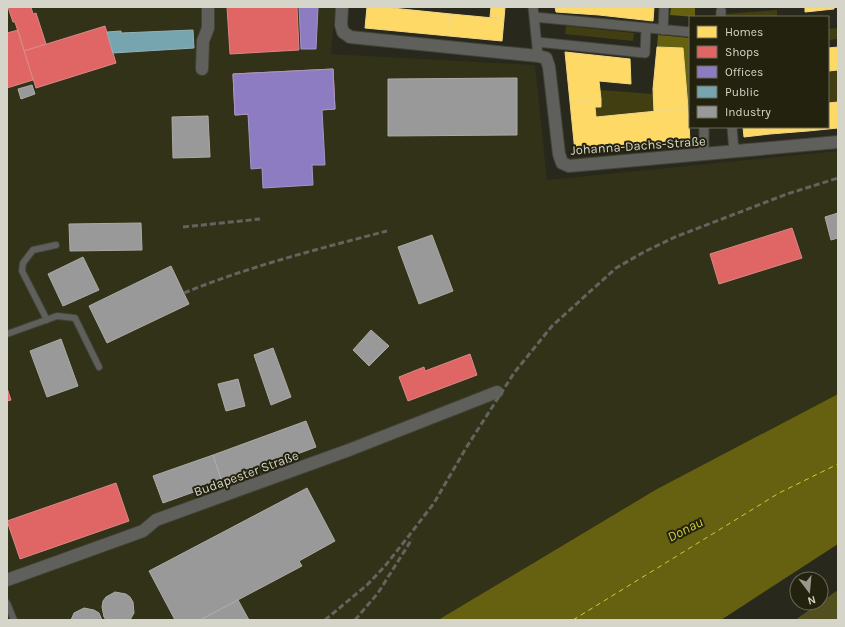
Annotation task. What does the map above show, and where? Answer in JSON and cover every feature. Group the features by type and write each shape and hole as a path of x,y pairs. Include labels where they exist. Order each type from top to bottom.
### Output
{"street":[{"path":"202,69 203,41 208,28 208,7"},
{"path":"342,7 341,25 343,32 350,37 538,56 533,7"},
{"path":"663,30 664,7"},
{"path":"534,17 689,32"},
{"path":"537,42 645,52 646,28"},
{"name":"Johanna-Dachs-Straße","path":"538,56 546,58 549,67 558,154 562,163 569,166 838,142"},
{"path":"704,128 704,154"},
{"path":"732,128 734,151"},
{"name":"Budapester Straße","path":"7,580 143,531 156,520 349,450 496,392"}],"lane":[{"path":"47,320 22,271 23,263 33,250 56,245"},
{"path":"7,334 56,316 74,318 99,367"},
{"path":"7,603 14,620"}],"shaded area":[{"path":"7,7 335,7 331,54 535,65 547,180 838,151 838,394 657,489 438,620 7,620"},
{"path":"777,10 777,16 725,16 725,14"},
{"path":"566,26 634,33 633,41 565,34"},
{"path":"838,28 838,39 829,40 829,29"},
{"path":"838,70 838,102 829,103 829,71"},
{"path":"600,90 653,94 654,112 596,117 595,107 601,106"},
{"path":"838,590 838,620 795,620 808,611 829,611 829,596"}],"water":[{"path":"671,7 695,7 695,16 670,15"},
{"path":"658,35 689,38 689,108 683,48 657,47"},
{"name":"Donau","path":"838,394 838,544 796,571 789,571 789,576 721,620 438,620 657,489"}],"building: Homes":[{"path":"367,7 382,7 451,14 449,36 365,28"},
{"path":"491,7 505,7 504,19 490,17"},
{"path":"555,7 600,7 599,15 556,12"},
{"path":"600,7 654,7 653,21 599,15"},
{"path":"805,7 814,7 815,11 805,12"},
{"path":"814,7 824,7 824,10 815,11"},
{"path":"824,7 834,7 834,9 824,10"},
{"path":"451,14 504,19 502,41 449,36"},
{"path":"657,47 683,48 688,108 654,112 653,89"},
{"path":"838,47 838,70 829,71 829,48"},
{"path":"565,52 630,59 631,84 599,81 601,99 570,102"},
{"path":"601,99 601,107 595,107 596,117 688,108 690,141 575,152 570,102"},
{"path":"838,102 838,128 808,131 808,128 829,128 829,103"},
{"path":"743,128 769,128 770,134 744,137"},
{"path":"769,128 808,128 808,131 770,134"}],"building: Shops":[{"path":"8,7 31,7 33,14 36,13 46,44 24,51 15,22 13,22"},
{"path":"227,7 297,7 299,50 230,54"},
{"path":"105,26 116,63 36,88 24,51"},
{"path":"18,30 33,80 7,88 7,33"},
{"path":"333,69 335,109 235,115 233,74"},
{"path":"792,228 802,258 719,284 710,254"},
{"path":"470,354 477,375 408,401 399,377 424,367 425,371"},
{"path":"7,388 11,400 7,401"},
{"path":"116,483 129,521 20,559 7,521"}],"building: Offices":[{"path":"299,7 318,7 316,49 301,49"},
{"path":"333,69 335,109 322,110 325,165 312,165 313,185 263,188 262,168 251,169 248,114 235,115 233,74"}],"building: Public":[{"path":"193,30 194,48 113,53 107,32 121,31 121,33"}],"building: Industry":[{"path":"517,78 517,135 388,136 388,79"},
{"path":"32,85 35,94 21,99 18,89"},
{"path":"208,116 210,157 173,158 172,117"},
{"path":"838,213 838,238 831,240 825,217"},
{"path":"141,223 142,250 70,251 69,224"},
{"path":"432,235 453,291 419,304 398,247"},
{"path":"83,257 99,290 63,306 48,274"},
{"path":"171,266 189,304 107,343 89,306"},
{"path":"371,330 389,346 369,366 353,350"},
{"path":"61,339 78,386 47,397 30,351"},
{"path":"273,348 291,397 271,405 254,355"},
{"path":"238,379 245,406 226,411 218,384"},
{"path":"306,421 316,447 222,482 213,455"},
{"path":"213,455 222,482 163,503 153,476"},
{"path":"307,488 335,541 299,561 302,566 200,620 175,620 149,571"},
{"path":"115,592 126,594 133,602 134,613 130,620 106,620 104,617 102,607 103,601 106,597"},
{"path":"238,600 249,620 200,620"},
{"path":"84,608 94,610 99,613 102,620 71,620 74,613"}],"ferry route":[{"path":"573,620 779,493 838,464"}],"railway":[{"path":"325,620 367,585 385,566 408,537 434,503 466,448 514,373 552,326 616,268 675,237 787,194 838,178"},
{"path":"183,227 260,219"},
{"path":"184,293 259,266 387,231"},
{"path":"355,620 378,593 412,539"}]}
